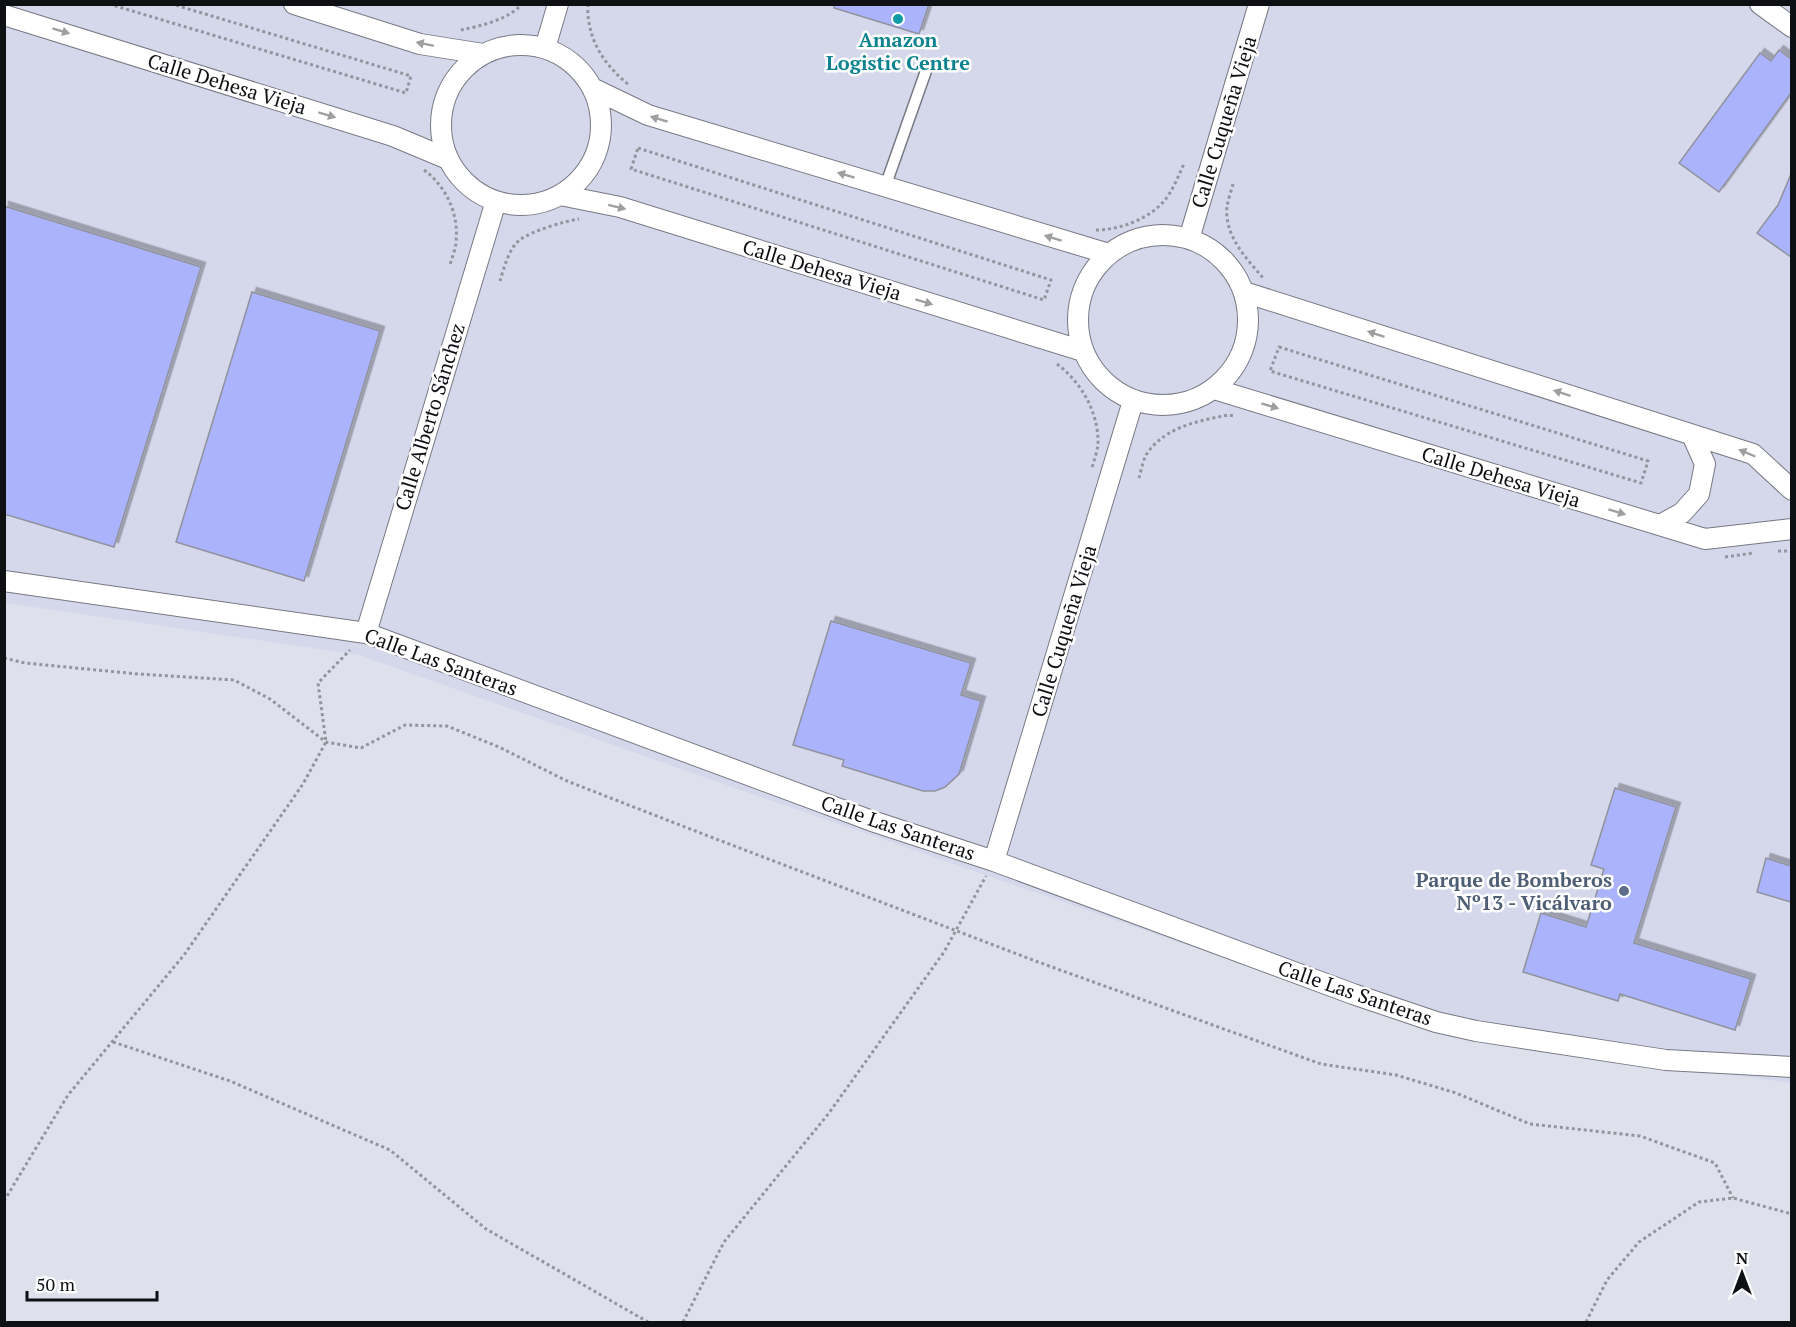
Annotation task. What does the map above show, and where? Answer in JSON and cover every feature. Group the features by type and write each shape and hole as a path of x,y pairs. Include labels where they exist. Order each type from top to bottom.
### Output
{"street":[{"path":"294,4 420,44 483,54"},
{"path":"545,48 558,4"},
{"name":"Calle Cuqueña Vieja","path":"1189,239 1259,4"},
{"path":"1760,4 1791,27"},
{"name":"Calle Dehesa Vieja","path":"4,15 393,136 448,159"},
{"path":"524,45 545,48 564,57 580,71 592,88 600,111 600,136 596,152 579,180 560,195 540,203 518,205 496,201 477,192 460,177 448,159 441,135 442,111 449,88 463,69 483,54 503,47 524,45"},
{"path":"592,88 648,115 1109,254"},
{"name":"Calle Dehesa Vieja","path":"560,195 620,207 1083,351"},
{"name":"Calle Alberto Sánchez","path":"366,633 496,201"},
{"path":"1161,235 1189,239 1212,251 1231,269 1244,292 1249,319 1245,345 1233,369 1214,389 1189,402 1161,406 1133,401 1112,389 1095,372 1083,351 1077,325 1080,298 1091,274 1109,254 1133,240 1161,235"},
{"path":"1244,292 1753,454 1791,490"},
{"name":"Calle Dehesa Vieja","path":"1214,389 1705,539 1791,529"},
{"name":"Calle Cuqueña Vieja","path":"994,861 1133,401"},
{"path":"1660,525 1682,513 1699,494 1705,464 1692,435"},
{"name":"Calle Las Santeras","path":"4,581 366,633 872,821 994,861 1353,994 1436,1022 1476,1031 1666,1059 1791,1067"}],"lane":[{"path":"885,187 927,68"}],"path":[{"path":"109,4 406,93 411,76 172,4"},
{"path":"458,31 498,19 518,9 522,4"},
{"path":"588,4 588,23 603,58 618,76 638,89"},
{"path":"638,148 694,166 1051,280 1044,300 632,169 638,148"},
{"path":"1087,230 1109,230 1150,212 1164,202 1175,185 1184,164"},
{"path":"421,168 442,189 453,208 456,243 450,265"},
{"path":"1233,184 1227,208 1229,227 1236,244 1266,282"},
{"path":"500,280 507,259 519,239 577,219 589,219"},
{"path":"1279,347 1648,461 1641,483 1270,370 1279,347"},
{"path":"1053,360 1066,370 1093,408 1098,446 1092,468"},
{"path":"1139,478 1146,456 1159,441 1180,427 1228,415 1237,416"},
{"path":"4,1201 68,1095 184,955 303,784 326,742 318,683 366,633"},
{"path":"4,658 26,663 138,674 234,680 270,699 326,742 362,748 405,725 447,726 499,747 567,781 1081,978 1321,1064 1396,1075 1456,1093 1530,1124 1640,1136 1715,1163 1733,1198"},
{"path":"683,1323 724,1242 829,1113 944,952 994,861"},
{"path":"113,1042 230,1081 390,1150 486,1229 648,1323"},
{"path":"1586,1323 1607,1280 1639,1242 1699,1202 1733,1198 1791,1214"}],"shaded area":[{"path":"5,5 1791,5 1791,1083 1452,1037 359,655 5,603"}],"building":[{"name":"Amazon Logistic Centre","path":"834,4 929,4 919,34 834,8"},
{"path":"1779,50 1791,59 1791,93 1719,192 1679,163 1760,53 1771,61"},
{"path":"1791,174 1791,257 1757,233 1778,205"},
{"path":"4,206 201,267 114,547 4,514"},
{"path":"252,292 380,331 304,581 176,542"},
{"path":"831,621 971,663 961,695 981,701 959,774 945,787 935,791 923,791 842,766 844,760 793,745"},
{"name":"Parque de Bomberos Nº13 - Vicálvaro","path":"1615,788 1676,807 1634,943 1751,979 1735,1030 1620,994 1618,1001 1523,972 1541,913 1586,927 1604,869 1591,865"},
{"path":"1766,858 1791,866 1791,902 1757,892"}],"place":[{"name":"Amazon Logistic Centre","path":"898,19"},
{"name":"Parque de Bomberos Nº13 - Vicálvaro","path":"1624,891"}]}
